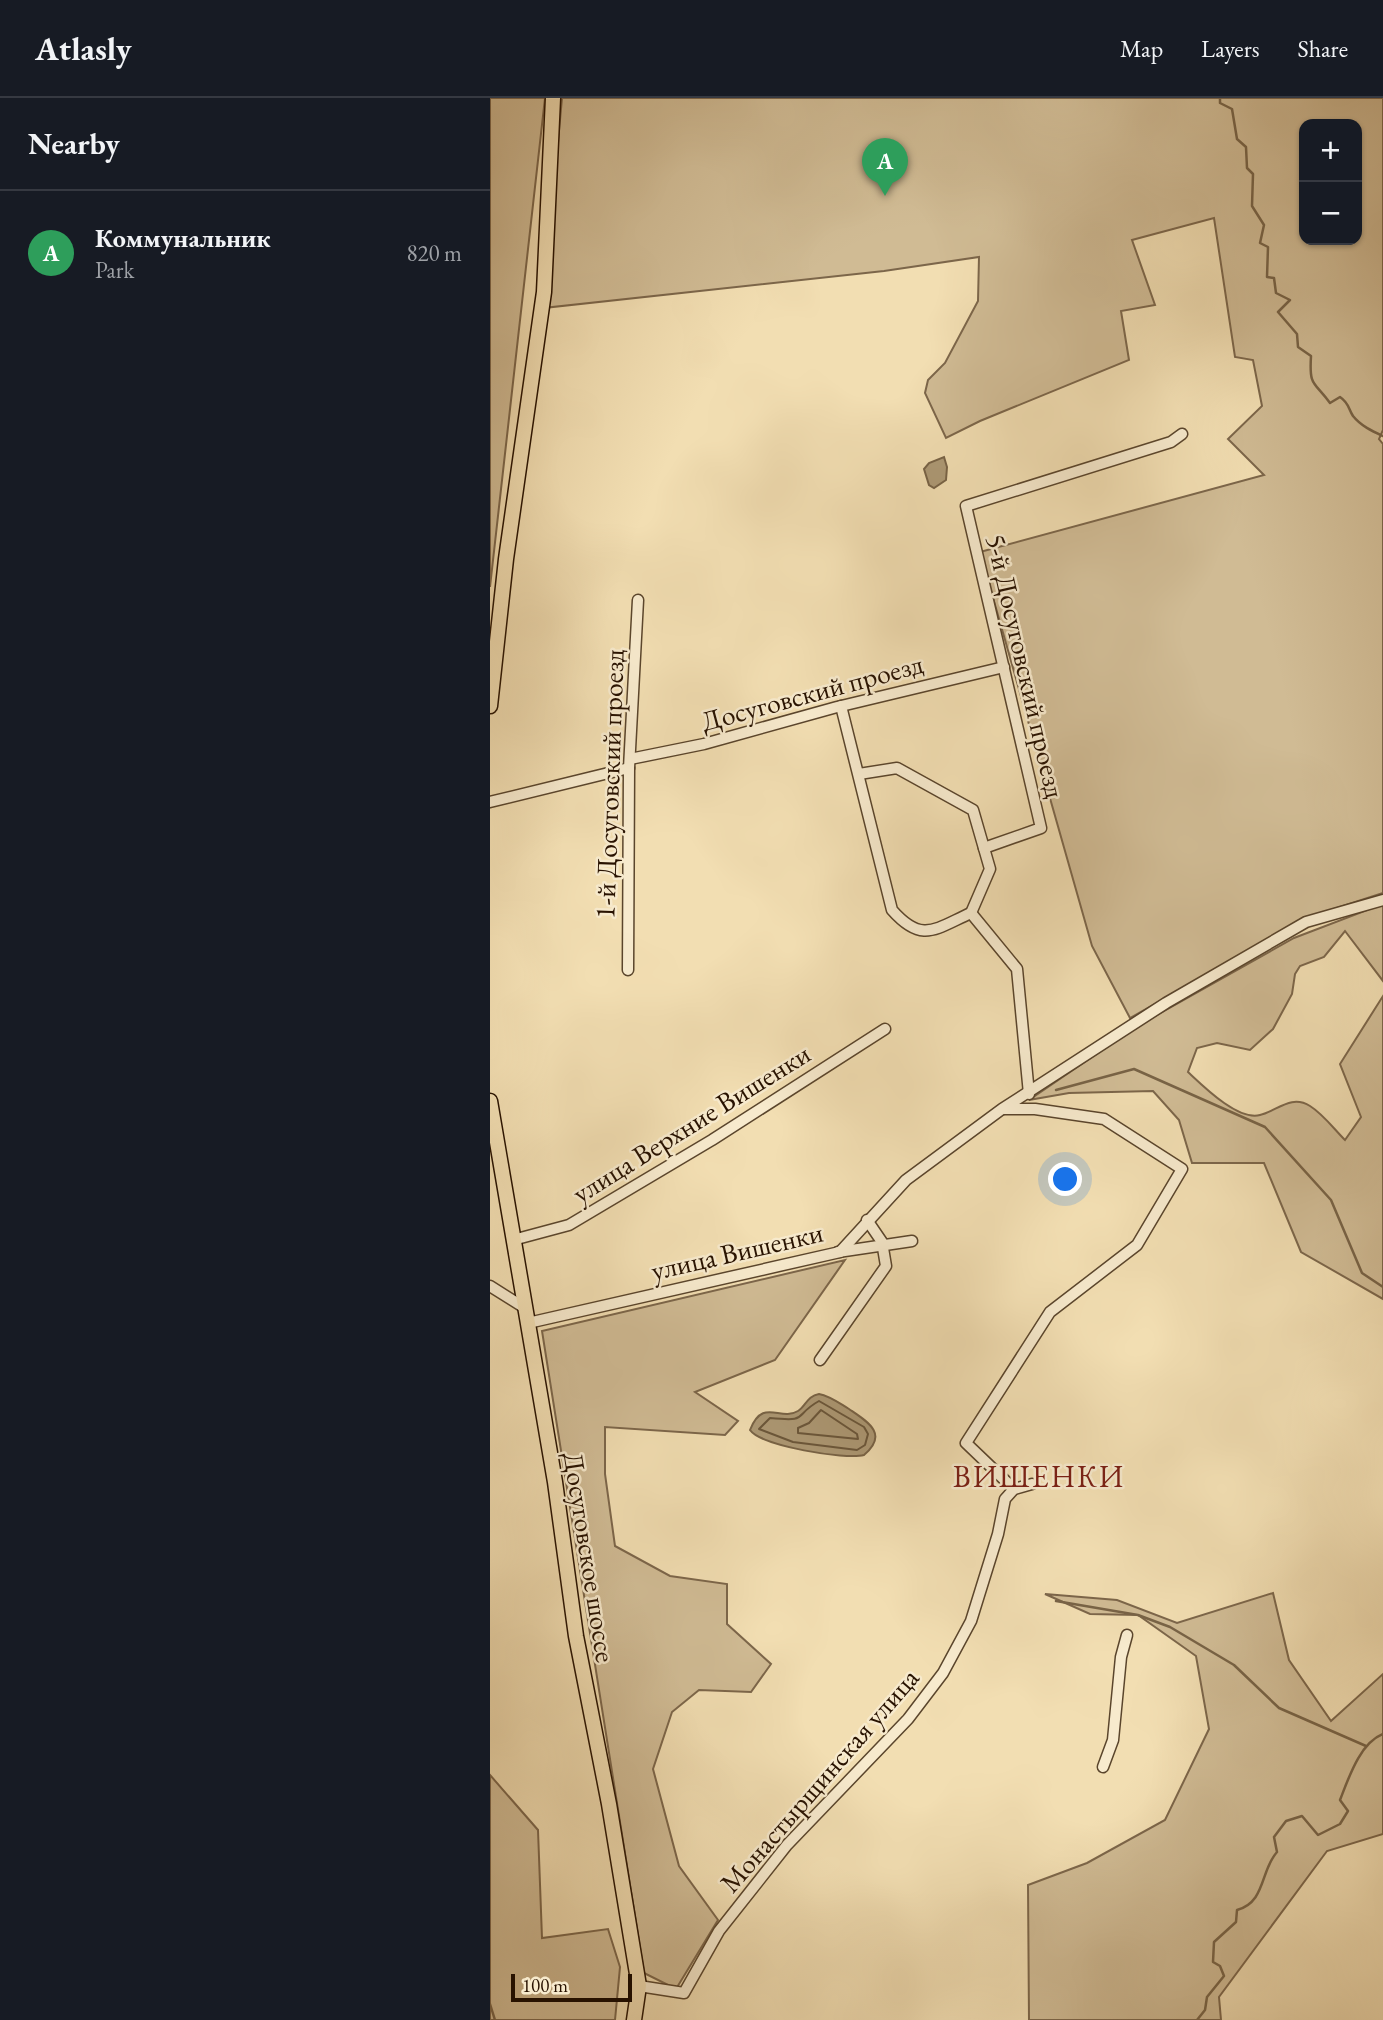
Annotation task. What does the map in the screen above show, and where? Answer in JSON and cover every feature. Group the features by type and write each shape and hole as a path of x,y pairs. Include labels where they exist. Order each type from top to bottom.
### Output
{"main road":[{"path":"490,706 506,559 544,292 554,98"},
{"name":"Досуговское шоссе","path":"490,1101 555,1482 576,1636 609,1804 639,1986 634,2020"}],"street":[{"name":"5-й Досуговский проезд","path":"984,848 1041,828 966,506 1171,442 1182,434"},
{"name":"1-й Досуговский проезд","path":"628,970 629,763 638,600"},
{"name":"Досуговский проезд","path":"490,802 841,706 1004,667"},
{"path":"841,706 892,910 907,927 920,932 971,913 990,869 973,810 897,768 859,774"},
{"name":"улица Вишенки","path":"526,1316 838,1252 906,1180 1002,1109 1166,1003 1306,922 1383,900"},
{"path":"971,913 1017,969 1028,1094"},
{"name":"улица Верхние Вишенки","path":"513,1240 569,1225 712,1140 884,1028"},
{"path":"1002,1109 1035,1109 1104,1119 1182,1169 1137,1245 1050,1312 966,1443 1014,1489 1032,1484"},
{"path":"820,1360 886,1266 883,1245 867,1220"},
{"path":"838,1252 912,1241"},
{"path":"490,1286 526,1316"},
{"name":"Монастырщинская улица","path":"639,1986 684,1993 719,1931 787,1844 908,1719 939,1678 971,1621 998,1534 1005,1499 1014,1489"},
{"path":"1103,1767 1113,1740 1121,1657 1127,1635"}],"shaded area":[{"path":"490,98 545,98 490,587"},
{"path":"562,98 1383,98 1383,430 1379,439 1383,444 1383,893 1306,918 1130,1018 1092,946 980,552 1264,475 1228,439 1262,406 1253,360 1235,357 1214,218 1132,240 1155,305 1121,311 1129,360 980,421 946,438 925,393 928,380 945,363 978,301 979,257 884,271 543,308"},
{"path":"1383,904 1383,981 1345,931 1324,957 1300,966 1295,974 1292,994 1273,1029 1250,1050 1217,1043 1197,1048 1188,1072 1221,1101 1242,1113 1260,1115 1284,1104 1297,1102 1310,1106 1345,1140 1361,1117 1340,1064 1383,996 1383,1299 1301,1252 1264,1163 1192,1163 1179,1120 1153,1091 1069,1093 1029,1100 1139,1025 1294,938"},
{"path":"845,1260 775,1360 695,1392 738,1421 725,1435 605,1427 605,1474 615,1546 670,1576 727,1584 727,1624 771,1664 751,1692 699,1690 672,1712 653,1769 679,1866 718,1920 676,1989 644,1973 542,1331"},
{"path":"1273,1593 1289,1660 1331,1721 1383,1674 1383,1834 1327,1851 1219,1997 1221,2020 1029,2020 1028,1885 1087,1863 1165,1820 1209,1729 1196,1656 1138,1615 1090,1614 1045,1594 1117,1600 1177,1623"},
{"path":"490,1775 538,1830 542,1938 608,1929 620,1967 615,2020 490,2020"}],"water":[{"path":"944,457 947,467 946,480 934,488 929,485 924,469 929,463"},
{"path":"819,1394 849,1409 873,1429 875,1441 864,1455 804,1450 770,1441 750,1430 760,1415 766,1412 791,1414"}],"waterway":[{"path":"1220,98 1220,103 1232,109 1237,139 1246,147 1247,168 1253,174 1252,206 1264,225 1260,243 1268,247 1267,277 1274,278 1276,293 1290,300 1278,312 1297,334 1298,347 1311,356 1311,373 1316,387 1330,403 1340,397 1360,423 1383,436"},
{"path":"1056,1090 1134,1069 1265,1127 1331,1200 1362,1273 1383,1287"},
{"path":"1056,1601 1138,1615 1170,1627 1234,1665 1279,1708 1366,1746"},
{"path":"1197,2020 1205,2010 1207,1997 1224,1976 1220,1966 1213,1962 1214,1942 1236,1922 1237,1910 1246,1906 1258,1893 1277,1852 1274,1837 1286,1821 1302,1816 1318,1835 1340,1824 1348,1811 1340,1800 1351,1771 1368,1745 1383,1734"},
{"path":"490,2004 495,2020"}],"place":[{"name":"Коммунальник","path":"885,196"}],"district":[{"name":"ВИШЕНКИ","path":"1039,1476"}]}
